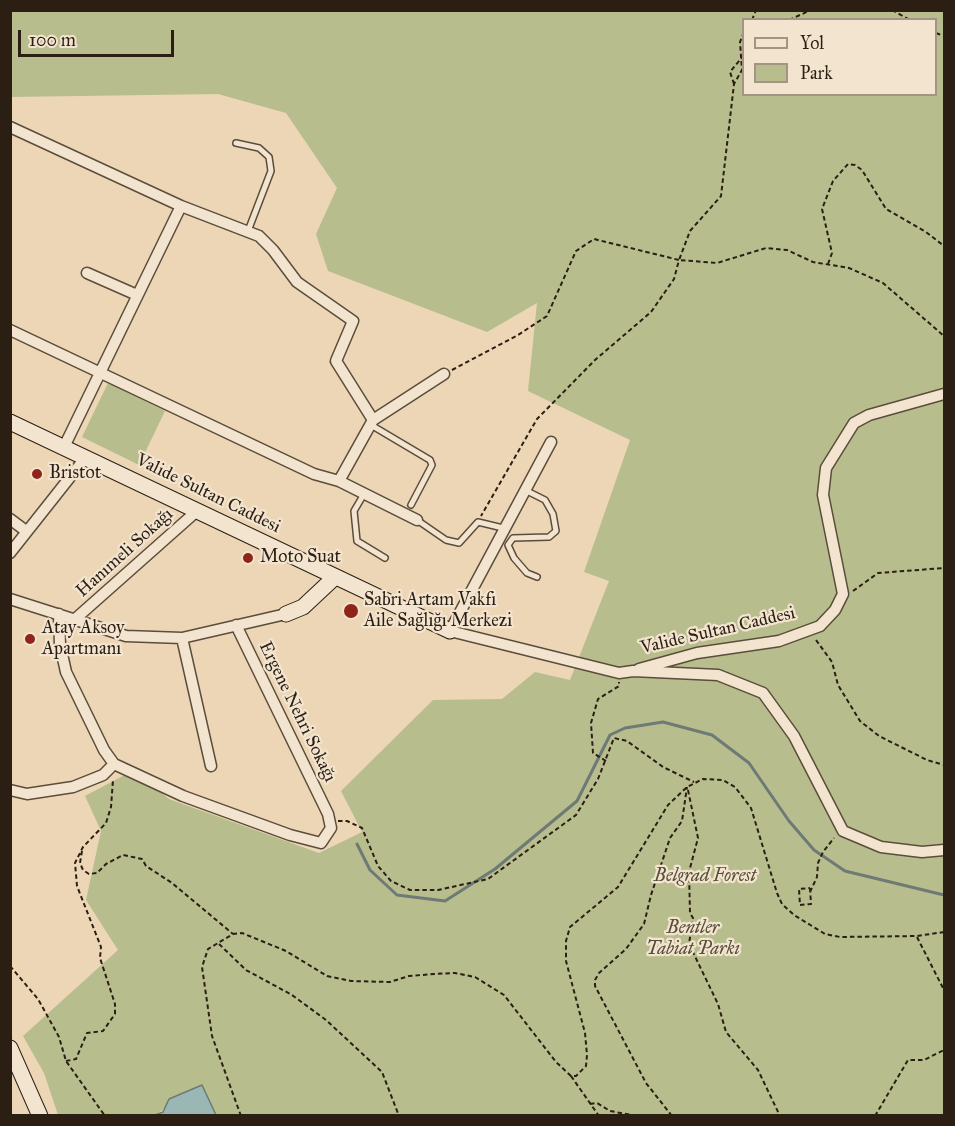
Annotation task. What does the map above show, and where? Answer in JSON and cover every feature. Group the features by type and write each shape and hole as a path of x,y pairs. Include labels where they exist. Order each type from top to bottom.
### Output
{"street":[{"path":"10,127 181,206 248,231 273,250 297,282 353,321 336,361 371,422"},
{"path":"64,447 181,206"},
{"path":"87,273 137,295"},
{"path":"10,330 100,370 314,474 339,481 365,493 417,520"},
{"path":"339,481 371,422 444,374"},
{"path":"841,598 843,594 836,550 823,495 826,468 854,423 869,415 945,394"},
{"name":"Valide Sultan Caddesi","path":"10,422 450,631 558,660 618,673 697,653 779,641 820,626 835,610 841,598"},
{"path":"450,631 496,541 551,442"},
{"path":"10,554 86,457"},
{"name":"Hanımeli Sokağı","path":"74,620 198,510"},
{"path":"10,519 26,531"},
{"path":"10,599 126,636 182,638 286,614 303,607 335,577"},
{"path":"59,614 60,645 66,672 104,750 114,764 183,796 309,841 321,843 331,828 328,817"},
{"name":"Ergene Nehri Sokağı","path":"236,625 328,817"},
{"path":"182,638 212,766"},
{"path":"633,671 718,675 763,693 794,736 843,831 881,847 922,852 945,850"},
{"path":"10,790 27,794 73,787 103,775 114,764"},
{"path":"10,1048 40,1116"}],"lane":[{"path":"236,143 259,148 269,157 271,171 248,231"},
{"path":"371,422 430,460 432,465 411,505"},
{"path":"508,545 513,538 549,537 556,531 553,514 545,500 524,490"},
{"path":"365,493 354,511 357,541 386,558"},
{"path":"417,520 446,540 459,543 478,522 503,528"},
{"path":"496,541 508,545"},
{"path":"508,545 513,558 526,573 537,577"}],"path":[{"path":"793,18 811,10"},
{"path":"892,10 906,18"},
{"path":"734,84 742,70 740,42 742,38"},
{"path":"478,522 537,419 595,360 651,312 674,279 690,231 721,196 731,132 734,84 730,72 742,56"},
{"path":"828,264 832,253 822,209 833,181 848,164 855,165 862,170 886,209 945,246"},
{"path":"444,374 518,335 547,316 576,251 594,239 679,260 717,263 766,248 787,250 813,262 874,277 945,336"},
{"path":"841,598 878,573 945,568"},
{"path":"810,629 832,662 834,677 861,721 879,736 927,760 945,765"},
{"path":"606,761 593,753 591,723 598,699 619,686 618,673"},
{"path":"328,817 347,821 363,828 378,866 392,881 410,890 438,890 465,886 488,879 504,870 576,815 590,795 614,738 627,741 663,766 695,783"},
{"path":"66,1061 76,1059 87,1033 103,1031 115,1014 115,1004 100,958 101,947 92,929 89,912 75,876 75,863 83,847 106,823 111,807 114,764"},
{"path":"571,1076 576,1076 586,1066 587,1055 585,1033 566,961 566,941 570,927 618,886 668,805 687,787 695,783 714,778 735,787 752,808 782,904 794,915 825,934 840,937 917,936 945,932"},
{"path":"672,1116 646,1083 595,986 595,980 599,973 626,950 644,924 667,848 682,821 687,787"},
{"path":"687,787 698,838 688,872 690,913 693,918 689,944 718,1004 726,1032 758,1070 780,1116"},
{"path":"810,892 810,888 799,889 800,905 811,904 810,892 817,878 819,860 830,846"},
{"path":"83,847 80,863 83,870 97,873 106,864 123,855 142,859 146,866 172,882 233,934"},
{"path":"241,1116 212,1035 202,980 204,956 208,949 233,934 242,933 286,951 327,976 351,981 390,982 409,976 455,973 475,977 504,995 556,1062 571,1076 599,1116"},
{"path":"917,936 945,990"},
{"path":"219,944 246,970 292,995 326,1020 382,1072 399,1116"},
{"path":"10,966 38,999 59,1037 66,1061 105,1116"},
{"path":"875,1116 909,1060 924,1060 945,1050"},
{"path":"590,1104 597,1103 610,1111 637,1116"}],"green space":[{"name":"Belgrad Forest","path":"10,11 944,11 944,1115 216,1116 201,1085 155,1115 58,1115 44,1073 23,1036 118,950 86,900 101,831 85,796 134,770 169,799 319,853 362,832 341,791 433,700 502,699 535,672 570,680 609,581 584,572 630,440 528,391 537,303 487,332 328,271 316,234 337,188 286,113 218,94 11,97"},
{"path":"108,383 165,411 139,465 82,437"}],"water":[{"path":"202,1085 216,1115 155,1115 163,1112 169,1099"}],"waterway":[{"path":"357,844 370,870 397,895 445,901 495,869 577,801 610,735 625,728 663,722 712,735 749,763 789,821 814,850 845,871 944,895"}],"place":[{"name":"Bristot","path":"37,474"},
{"name":"Moto Suat","path":"248,558"},
{"name":"Sabri Artam Vakfı Aile Sağlığı Merkezi","path":"351,611"},
{"name":"Atay Aksoy Apartmanı","path":"30,639"}],"park label":[{"name":"Bentler Tabiat Parkı","path":"693,939"}]}
